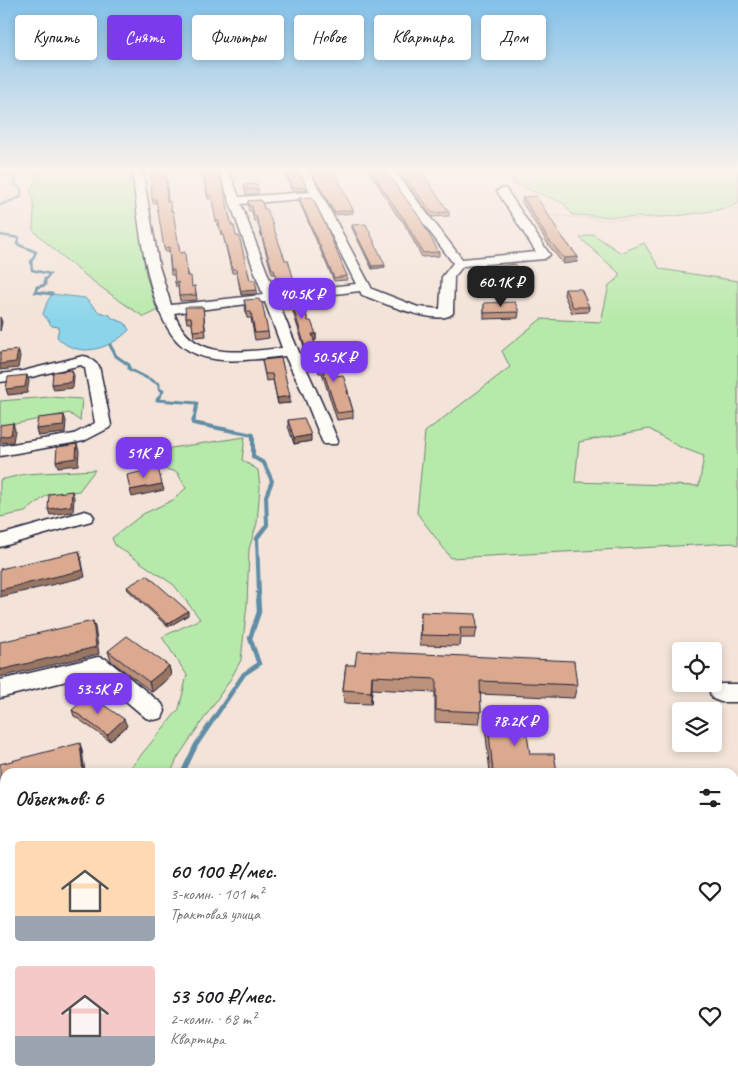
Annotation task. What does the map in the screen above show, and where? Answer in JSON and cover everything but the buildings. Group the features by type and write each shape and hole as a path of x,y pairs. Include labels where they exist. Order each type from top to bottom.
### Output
{"street":[{"path":"145,220 153,268 165,310 177,335 192,347 212,354 243,356 290,351"},
{"path":"242,220 290,351 311,393 330,441"},
{"path":"329,220 367,292 393,304 416,311 446,313 448,277 459,264 544,255 519,220"},
{"path":"426,220 459,264"},
{"path":"165,310 364,287"},
{"path":"0,378 23,375 83,360 92,366 104,425 78,438 0,451"},
{"path":"0,541 85,517"},
{"path":"0,690 98,665 154,712"}],"green space":[{"path":"33,220 139,220 146,275 157,311 144,317 86,276 33,230"},
{"path":"593,234 621,253 644,243 660,269 738,281 738,545 732,543 451,558 417,513 425,432 510,367 502,351 541,319 601,322 609,285 619,278 619,273 580,238","holes":["649,429 680,447 704,456 699,486 575,482 579,442"]},
{"path":"50,397 82,399 80,421 69,413 0,427 0,401"},
{"path":"245,437 242,460 258,470 260,487 257,523 249,549 247,604 241,660 230,680 178,757 173,768 130,768 179,709 187,675 162,637 200,619 174,585 115,545 112,538 143,514 173,500 186,488 177,472 153,466 171,448"},
{"path":"95,470 79,491 47,495 25,512 0,517 0,480 25,474"}],"water":[{"path":"52,294 85,298 99,312 110,315 112,318 125,323 129,330 113,342 94,349 84,350 65,344 57,337 59,327 52,326 43,314"}],"waterway":[{"path":"0,235 19,238 17,244 36,252 31,262 32,270 50,274 45,280"},
{"path":"45,280 45,285 37,287 35,292 52,294"},
{"path":"110,345 116,356 129,365 129,369 159,384 159,389 163,391 157,400 197,403 194,419"},
{"path":"194,418 193,423 253,435 253,457 264,463 272,481 266,496 267,525 257,538 259,594"},
{"path":"185,768 196,745 244,674 259,664 250,638 259,612 258,593"}]}
